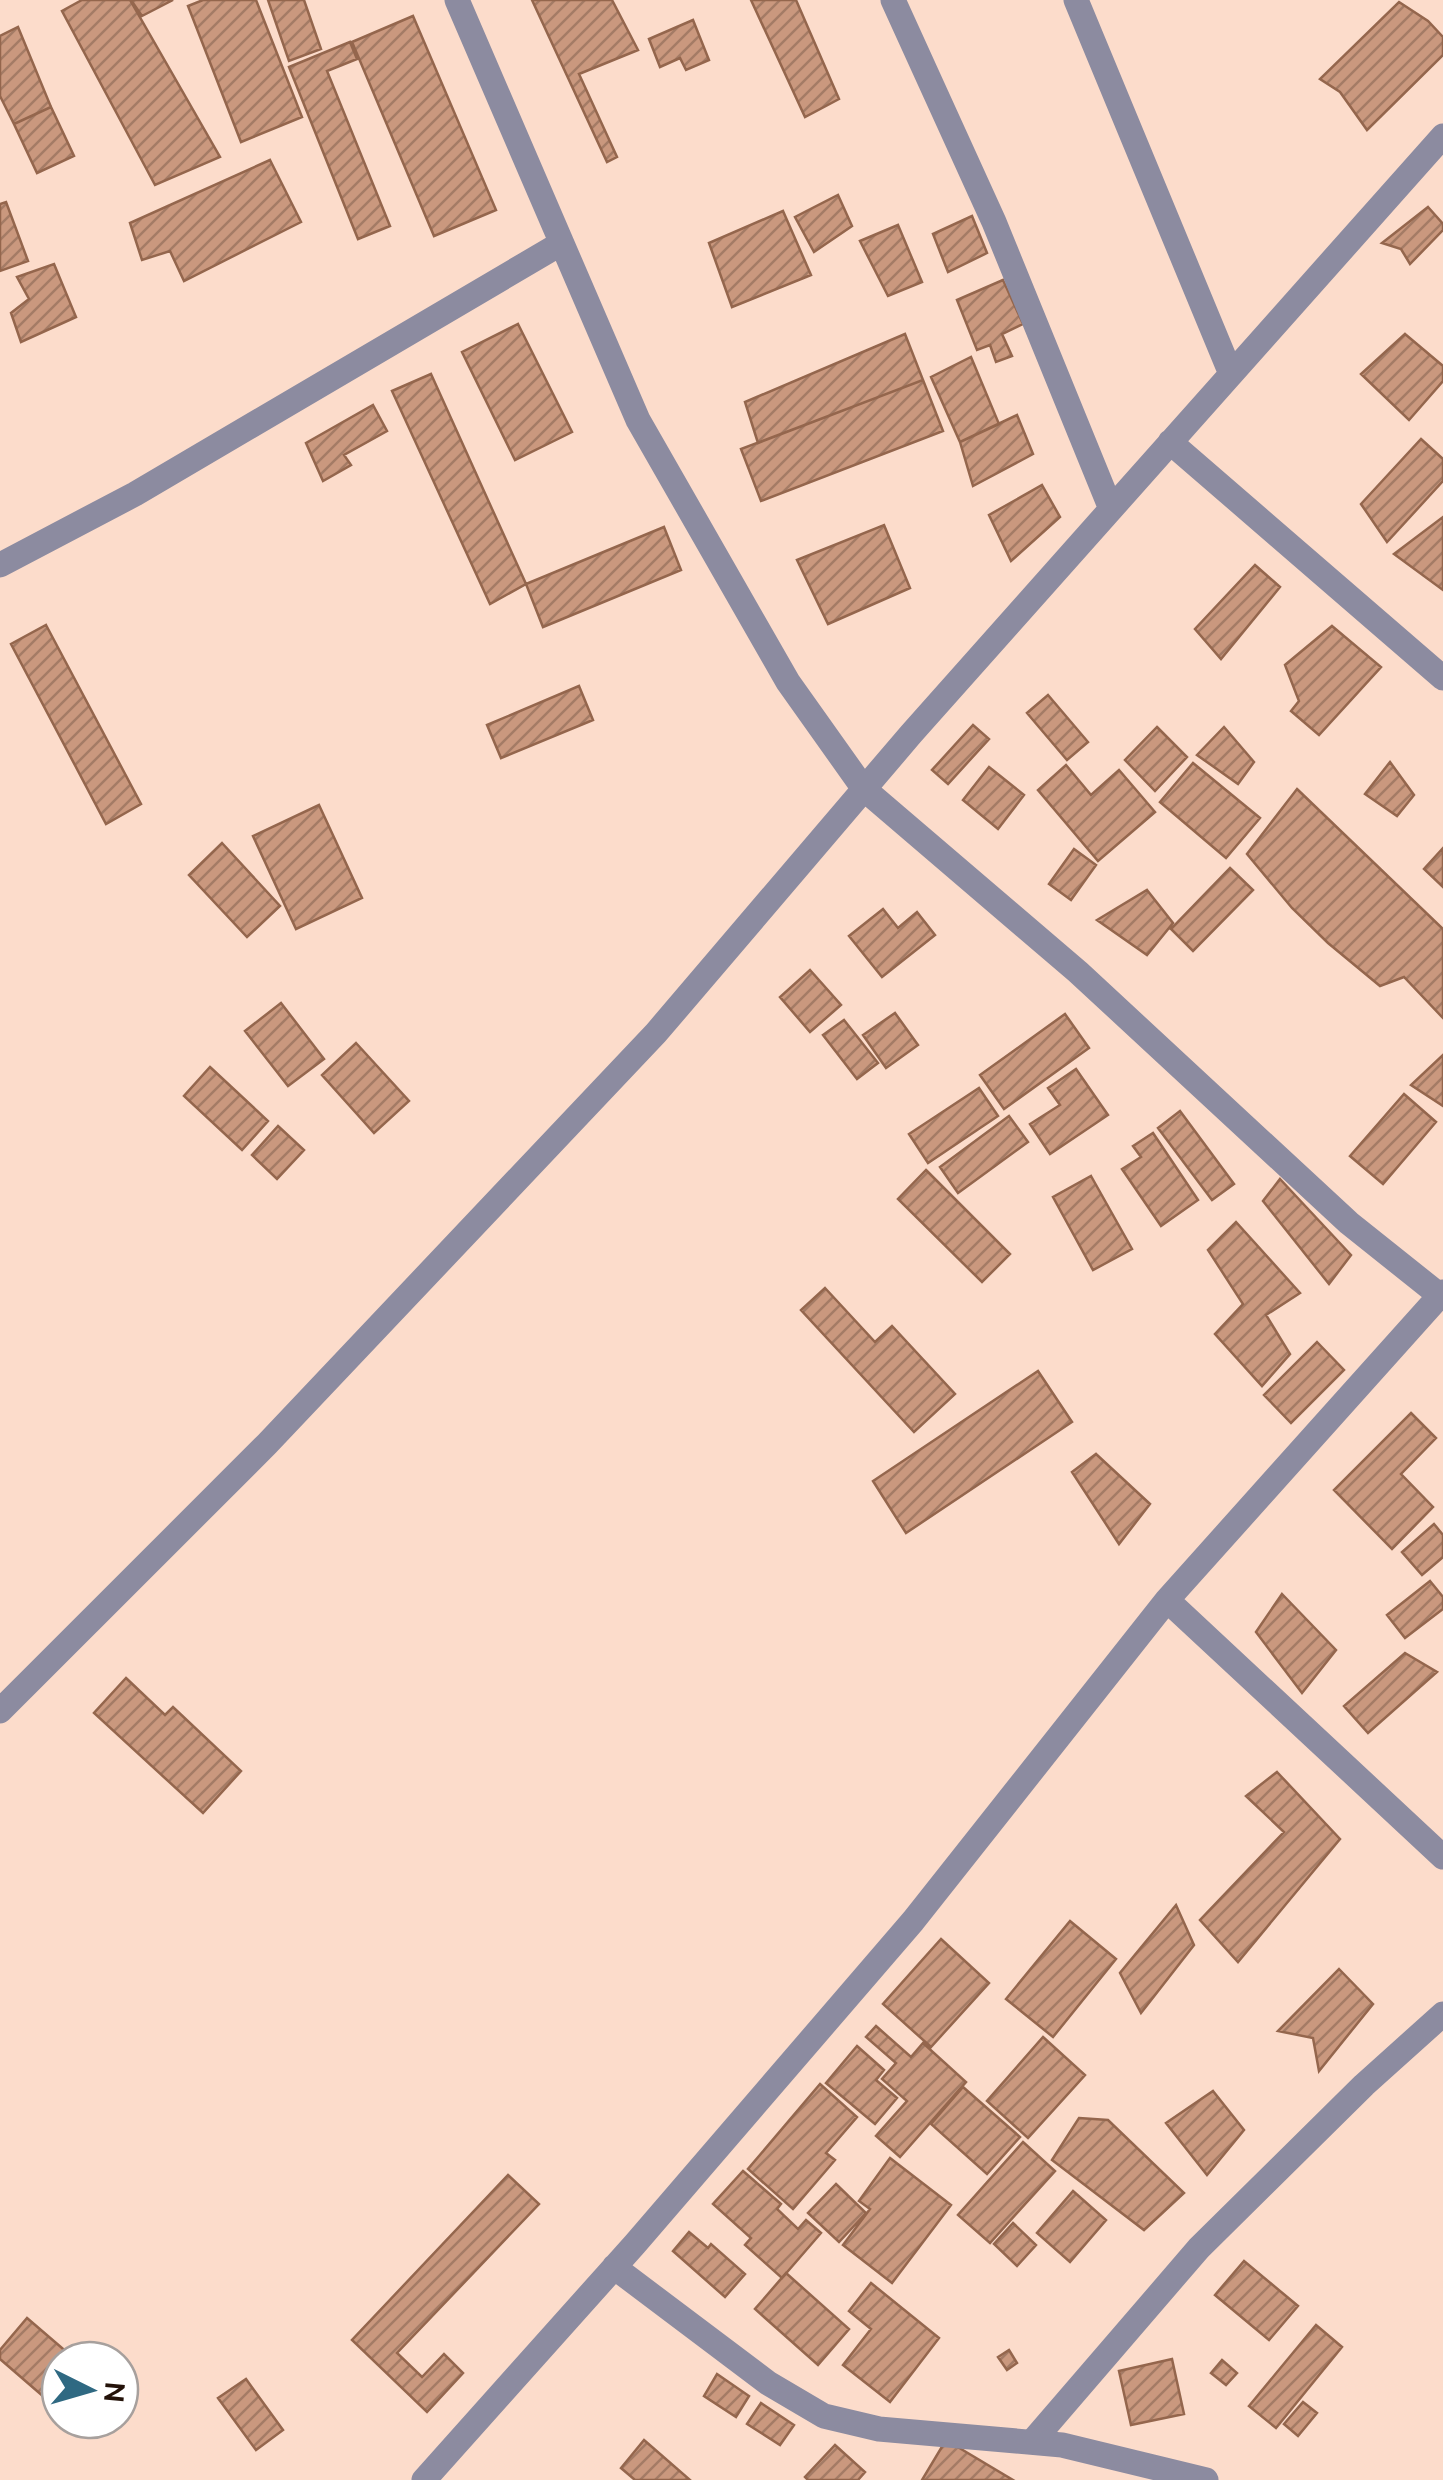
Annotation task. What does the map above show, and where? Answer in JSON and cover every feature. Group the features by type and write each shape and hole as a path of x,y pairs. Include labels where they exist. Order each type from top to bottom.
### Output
{"street":[{"path":"424,2480 614,2267 912,1921 1167,1600 1442,1295 1350,1222 1078,972 864,789 788,682 638,420 457,0"},
{"path":"894,0 994,222 1111,509"},
{"path":"1076,0 1231,374"},
{"path":"0,1711 266,1444 656,1033 864,789 1443,136"},
{"path":"0,565 135,494 560,244"},
{"path":"1170,442 1443,678"},
{"path":"1167,1600 1443,1857"},
{"path":"1032,2442 1199,2248 1364,2084 1443,2014"},
{"path":"614,2267 768,2383 824,2416 878,2428 1062,2444 1206,2480"}],"building":[{"path":"82,0 130,0 220,157 155,185 62,11"},
{"path":"131,0 173,0 142,16"},
{"path":"203,0 256,0 302,117 241,142 188,6"},
{"path":"268,0 304,0 321,49 289,61"},
{"path":"532,0 612,0 638,50 579,74 617,157 607,162"},
{"path":"751,0 796,0 839,99 805,117"},
{"path":"1399,2 1428,21 1443,37 1443,55 1367,130 1340,92 1320,79"},
{"path":"413,16 496,210 434,236 352,42"},
{"path":"693,20 709,60 686,70 680,58 660,67 649,39"},
{"path":"18,27 51,107 14,124 0,96 0,36"},
{"path":"350,42 357,59 327,71 390,226 358,239 289,67"},
{"path":"51,107 74,156 37,173 14,124"},
{"path":"270,160 301,222 184,281 170,251 142,260 130,223"},
{"path":"838,195 852,226 814,252 795,217"},
{"path":"6,202 28,261 0,271 0,204"},
{"path":"1428,207 1443,224 1443,230 1410,264 1401,249 1382,243"},
{"path":"783,211 811,275 732,307 709,243"},
{"path":"972,216 987,253 948,272 933,234"},
{"path":"898,225 922,282 888,296 860,241"},
{"path":"54,264 76,317 21,342 11,313 29,299 17,277"},
{"path":"1003,280 1023,324 1002,334 1012,356 996,362 990,345 977,350 957,300"},
{"path":"518,324 572,432 515,460 462,352"},
{"path":"905,334 923,380 758,443 745,402"},
{"path":"1405,334 1443,366 1443,381 1409,420 1361,374"},
{"path":"971,357 999,424 960,442 931,377"},
{"path":"431,374 526,584 490,604 392,391"},
{"path":"923,380 943,431 761,501 741,449"},
{"path":"373,405 387,431 344,455 351,465 323,481 306,443"},
{"path":"1017,415 1033,454 973,486 960,442"},
{"path":"1421,439 1443,459 1443,481 1387,542 1361,504"},
{"path":"1042,485 1060,517 1011,561 989,515"},
{"path":"1443,517 1443,590 1394,554"},
{"path":"884,525 910,588 828,624 797,560"},
{"path":"664,527 681,570 543,627 526,584"},
{"path":"1255,565 1280,587 1221,659 1195,629"},
{"path":"46,625 141,804 106,824 11,644"},
{"path":"1332,626 1381,667 1319,735 1291,711 1299,701 1285,665"},
{"path":"579,686 593,720 501,758 487,725"},
{"path":"1048,695 1088,742 1067,760 1027,713"},
{"path":"973,725 989,739 948,784 932,770"},
{"path":"1157,727 1187,757 1155,791 1125,760"},
{"path":"1224,727 1254,762 1238,784 1197,755"},
{"path":"1390,762 1414,795 1397,816 1365,794"},
{"path":"1193,763 1260,818 1226,858 1160,802"},
{"path":"1066,765 1091,795 1119,770 1155,812 1098,861 1038,790"},
{"path":"989,767 1024,795 998,829 963,800"},
{"path":"1297,789 1443,929 1443,1018 1404,977 1380,986 1328,943 1292,908 1247,854"},
{"path":"319,805 362,898 296,929 253,836"},
{"path":"222,843 280,906 247,937 189,875"},
{"path":"1443,848 1443,887 1424,869"},
{"path":"1074,849 1096,865 1071,900 1049,884"},
{"path":"1230,868 1253,890 1193,951 1171,929"},
{"path":"1147,890 1173,923 1147,955 1097,920"},
{"path":"883,909 898,928 917,912 935,935 882,977 849,936"},
{"path":"810,970 841,1005 810,1032 780,997"},
{"path":"281,1003 324,1059 288,1086 245,1031"},
{"path":"895,1013 918,1045 886,1068 863,1035"},
{"path":"1065,1014 1089,1048 1004,1109 980,1075"},
{"path":"844,1020 878,1063 857,1079 823,1035"},
{"path":"356,1043 409,1101 374,1133 322,1075"},
{"path":"1443,1055 1443,1106 1411,1085"},
{"path":"210,1067 268,1121 242,1150 184,1096"},
{"path":"1076,1069 1108,1115 1050,1154 1030,1124 1060,1105 1048,1088"},
{"path":"979,1088 998,1116 928,1163 909,1134"},
{"path":"1404,1094 1436,1122 1383,1184 1350,1156"},
{"path":"1180,1111 1234,1184 1212,1200 1158,1128"},
{"path":"1009,1116 1028,1142 958,1193 940,1167"},
{"path":"278,1126 304,1150 277,1179 252,1155"},
{"path":"1153,1133 1198,1200 1161,1226 1122,1169 1141,1157 1133,1146"},
{"path":"926,1170 1010,1254 982,1282 898,1199"},
{"path":"1091,1176 1132,1249 1093,1270 1053,1197"},
{"path":"1280,1179 1351,1255 1329,1284 1263,1201"},
{"path":"1236,1222 1300,1293 1266,1315 1290,1354 1262,1386 1215,1334 1243,1304 1208,1250"},
{"path":"825,1288 875,1342 892,1326 955,1394 914,1432 801,1310"},
{"path":"1317,1342 1344,1370 1291,1423 1264,1395"},
{"path":"1038,1371 1072,1422 906,1533 873,1481"},
{"path":"1411,1413 1436,1438 1401,1474 1433,1507 1392,1549 1334,1490"},
{"path":"1096,1454 1150,1504 1119,1544 1072,1472"},
{"path":"1434,1524 1443,1535 1443,1557 1422,1575 1402,1552"},
{"path":"1430,1581 1443,1597 1443,1609 1405,1638 1387,1615"},
{"path":"1282,1594 1336,1650 1302,1693 1256,1632"},
{"path":"1405,1653 1437,1672 1368,1733 1344,1706"},
{"path":"126,1678 165,1715 173,1707 241,1771 203,1813 94,1713"},
{"path":"1277,1772 1340,1839 1238,1962 1200,1920 1284,1832 1246,1796"},
{"path":"1176,1905 1194,1945 1141,2013 1120,1973"},
{"path":"1070,1921 1116,1959 1053,2037 1006,1999"},
{"path":"941,1939 989,1983 931,2047 883,2004"},
{"path":"1339,1969 1373,2004 1319,2071 1313,2038 1278,2031"},
{"path":"876,2026 911,2057 923,2043 966,2082 900,2157 876,2136 907,2101 882,2079 896,2063 866,2037"},
{"path":"1043,2037 1085,2075 1028,2138 987,2101"},
{"path":"857,2046 884,2070 876,2080 897,2098 875,2124 826,2083"},
{"path":"820,2084 857,2117 826,2153 835,2160 793,2209 748,2169"},
{"path":"963,2087 1020,2137 987,2174 931,2124"},
{"path":"1213,2091 1244,2130 1207,2175 1166,2123"},
{"path":"1079,2118 1108,2120 1184,2193 1144,2230 1052,2160"},
{"path":"1023,2142 1055,2171 990,2243 958,2215"},
{"path":"890,2158 951,2205 892,2283 843,2245 870,2209 859,2201"},
{"path":"743,2171 781,2204 777,2209 798,2229 806,2220 821,2233 782,2278 745,2245 751,2238 713,2204"},
{"path":"508,2175 539,2204 397,2353 422,2377 444,2354 463,2373 427,2412 352,2340"},
{"path":"836,2184 866,2213 839,2242 808,2213"},
{"path":"1073,2191 1106,2220 1070,2262 1037,2233"},
{"path":"1013,2223 1036,2245 1017,2266 994,2244"},
{"path":"689,2232 708,2248 711,2244 745,2274 725,2297 673,2251"},
{"path":"1244,2261 1298,2306 1269,2340 1215,2295"},
{"path":"786,2273 849,2329 818,2365 755,2309"},
{"path":"871,2283 939,2338 890,2402 843,2365 871,2329 849,2311"},
{"path":"27,2318 53,2340 40,2340 40,2394 0,2359 0,2350"},
{"path":"1316,2325 1342,2347 1276,2428 1249,2406"},
{"path":"1009,2350 1017,2363 1007,2370 998,2357"},
{"path":"1172,2359 1184,2414 1131,2425 1119,2371"},
{"path":"1222,2360 1237,2373 1226,2385 1211,2373"},
{"path":"717,2374 749,2396 736,2417 704,2396"},
{"path":"246,2379 283,2430 256,2450 218,2398"},
{"path":"1303,2402 1317,2413 1298,2436 1284,2424"},
{"path":"761,2403 794,2425 780,2445 747,2424"},
{"path":"644,2440 690,2480 635,2480 621,2468"},
{"path":"946,2440 1013,2480 922,2480"},
{"path":"835,2445 865,2472 858,2480 808,2480 805,2477"}]}
